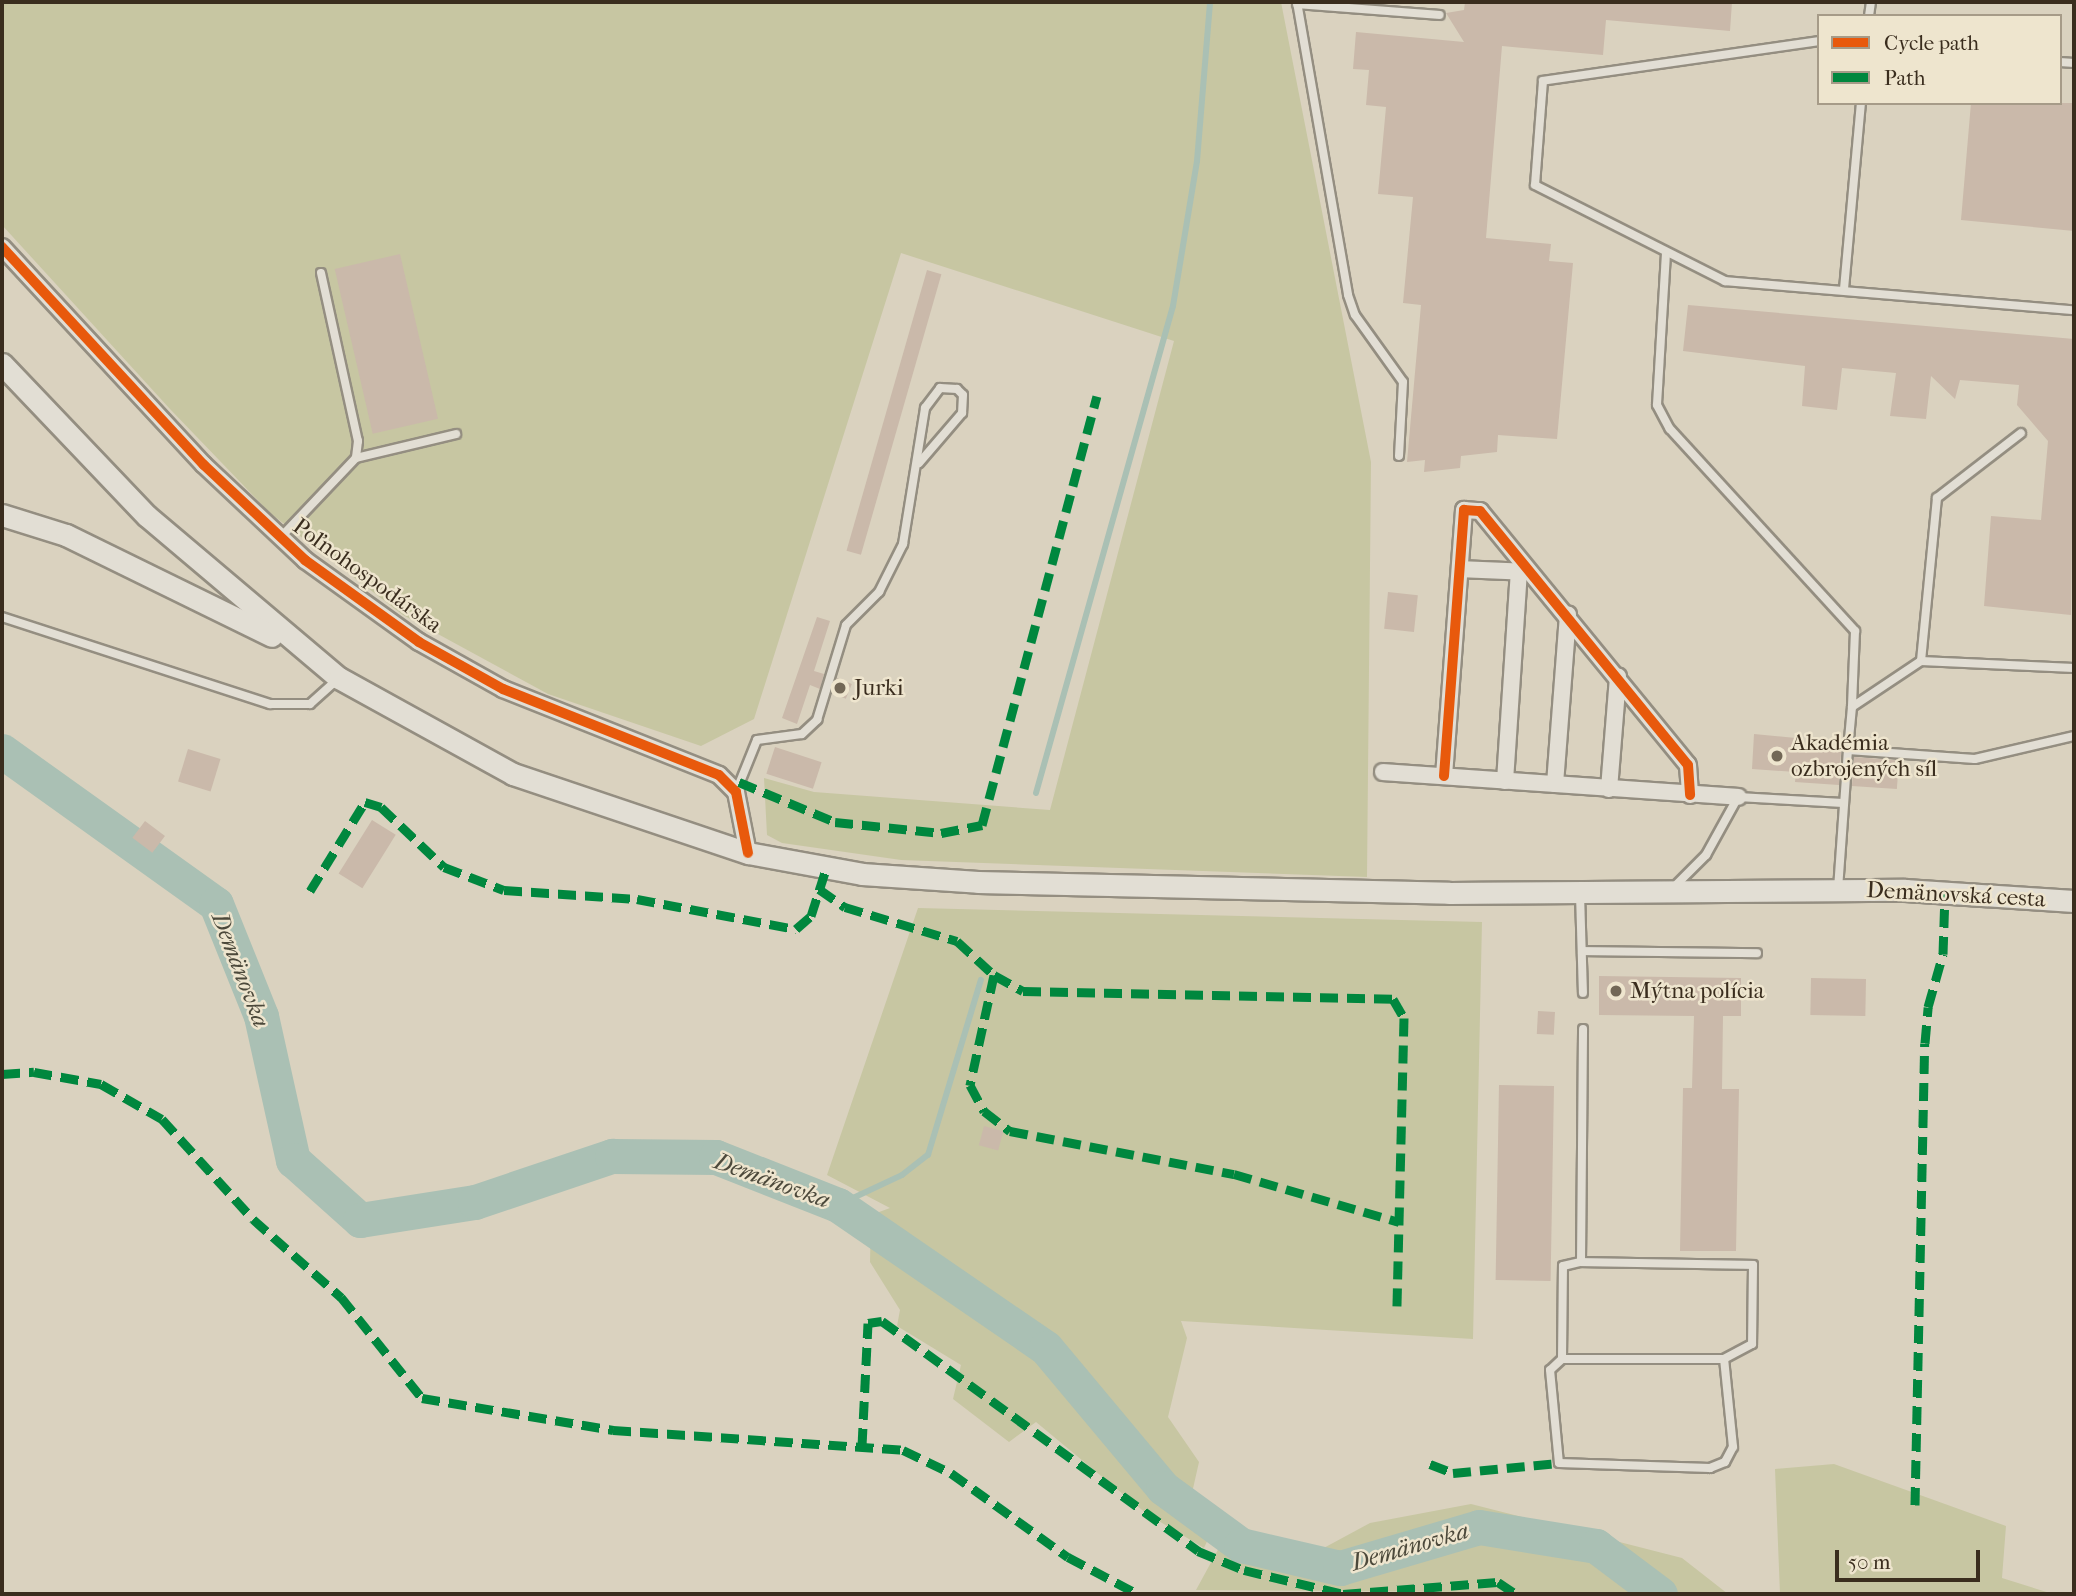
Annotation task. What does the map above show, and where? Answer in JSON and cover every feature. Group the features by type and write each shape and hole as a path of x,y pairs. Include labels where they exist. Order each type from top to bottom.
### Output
{"main road":[{"path":"2,364 147,516 296,648"},
{"path":"2,515 66,535 296,648"},
{"name":"Demänovská cesta","path":"296,648 339,678 513,774 748,853 862,874 978,882 1580,892 1838,890 2074,901"}],"street":[{"name":"Poľnohospodárska","path":"2,247 279,539 375,613 466,669 586,725 699,764 736,792"},
{"path":"1444,776 1464,510 1480,511 1525,572 1567,614 1688,765 1690,795"},
{"path":"1460,569 1525,572"},
{"path":"1505,781 1525,572"},
{"path":"1555,784 1567,614"},
{"path":"1609,789 1618,676"},
{"path":"1382,772 1738,797"},
{"path":"736,792 748,853"}],"lane":[{"path":"1399,456 1403,382 1355,315 1348,295 1297,3 1440,15"},
{"path":"1817,41 1543,81 1535,185 1725,281 2074,310"},
{"path":"1844,289 1861,105"},
{"path":"1666,253 1657,405 1670,429 1855,631 1838,890"},
{"path":"321,273 359,440 356,458"},
{"path":"736,792 757,740 802,734 817,720 846,625 879,592 898,556 919,463 925,408 940,388 957,389 963,395 961,413 919,463"},
{"path":"279,539 356,458 456,433"},
{"path":"1921,661 1937,498 2021,433"},
{"path":"2,617 270,704 310,704 339,678"},
{"path":"1852,707 1921,661 2074,668"},
{"path":"1848,750 1975,759 2074,737"},
{"path":"1670,891 1706,855 1738,797 1843,803"},
{"path":"1580,892 1583,993"},
{"path":"1582,951 1757,953"},
{"path":"1581,1262 1583,1029"},
{"path":"1562,1359 1563,1266 1581,1262 1753,1265 1752,1344 1724,1359 1562,1359 1550,1370 1559,1463 1710,1468 1725,1462 1733,1447 1724,1359"}],"green space":[{"path":"2,2 1281,2 1371,462 1367,877 901,860 782,843 767,835 764,778 814,792 1050,810 1174,341 901,253 754,719 701,746 548,694 403,615 270,513 170,409 2,225"},
{"path":"918,908 1482,922 1473,1339 1181,1321 1187,1338 1168,1417 1199,1462 1187,1515 1209,1537 1204,1548 1147,1514 1036,1422 1009,1442 953,1399 961,1365 897,1326 900,1310 870,1262 871,1215 890,1208 827,1175"},
{"path":"1834,1464 2006,1526 2002,1578 2053,1594 1780,1594 1775,1469"},
{"path":"1471,1504 1682,1558 1728,1594 1196,1590 1220,1546 1330,1576 1320,1550 1370,1523"}],"building":[{"path":"1465,2 1732,2 1730,31 1606,20 1603,55 1502,46 1486,238 1551,244 1549,261 1573,263 1557,439 1498,435 1497,452 1461,456 1460,468 1424,472 1425,460 1407,462 1421,305 1403,303 1413,197 1378,194 1386,107 1366,105 1369,70 1353,69 1356,32 1464,42 1446,13 1464,10"},
{"path":"2074,103 2074,231 1961,220 1971,105"},
{"path":"400,254 438,419 373,434 335,269"},
{"path":"927,270 941,274 861,555 847,551"},
{"path":"1688,305 2074,339 2071,615 1984,606 1991,516 2041,520 2048,441 2017,405 2019,385 1960,380 1955,399 1931,376 1926,419 1890,416 1896,373 1842,368 1837,410 1802,406 1805,366 1683,351"},
{"path":"1388,592 1418,595 1414,632 1384,629"},
{"path":"817,617 830,621 814,671 824,674 820,689 810,685 797,724 782,718"},
{"path":"837,678 852,684 846,699 831,693"},
{"path":"1754,734 1796,738 1796,748 1841,752 1839,785 1795,782 1796,772 1752,769"},
{"path":"775,747 822,762 813,789 766,774"},
{"path":"188,749 221,759 211,791 178,782"},
{"path":"1854,757 1899,760 1897,789 1852,786"},
{"path":"372,820 396,835 362,888 339,873"},
{"path":"145,821 165,836 152,853 132,838"},
{"path":"1599,976 1741,978 1741,1016 1723,1016 1722,1089 1739,1089 1736,1251 1680,1251 1683,1088 1692,1088 1694,1016 1599,1015"},
{"path":"1811,978 1866,979 1865,1016 1810,1015"},
{"path":"1538,1011 1555,1012 1554,1035 1537,1034"},
{"path":"1499,1085 1554,1086 1551,1281 1496,1280"},
{"path":"984,1126 1003,1131 998,1150 979,1145"}],"waterway":[{"path":"1036,793 1173,306 1197,161 1210,2"},
{"name":"Demänovka","path":"2,751 216,904 261,1016 293,1160 360,1220 475,1202 612,1156 716,1157 838,1205 1046,1348 1163,1488 1241,1545 1340,1568 1479,1527 1596,1546 1660,1594"},
{"path":"838,1205 902,1175 928,1155 981,980"}],"marked path":[{"path":"739,782 835,822 941,833 982,825 1097,396"},
{"path":"310,891 365,802 381,807 444,867 504,890 637,899 796,929 811,916 826,869"},
{"path":"819,889 845,907 957,941 994,975 970,1085 984,1111 1010,1131 1234,1174 1399,1222"},
{"path":"1915,1505 1925,1043 1928,1007 1943,954 1945,893"},
{"path":"994,975 1023,991 1393,999 1404,1018 1397,1308"},
{"path":"2,1074 34,1072 101,1084 162,1119 253,1219 341,1297 422,1398 613,1430 903,1450 951,1473 1068,1557 1138,1594"},
{"path":"862,1446 868,1323 882,1321 1198,1551 1244,1570 1343,1594 1498,1582 1516,1594"},
{"path":"1430,1464 1453,1473 1559,1463"}],"cycle path":[{"path":"2,247 204,465 305,560 419,642 503,689 719,775 736,792 748,853"},
{"path":"1444,776 1464,510 1480,511 1688,765 1690,795"}],"place":[{"name":"Jurki","path":"840,688"},
{"name":"Akadémia ozbrojených síl","path":"1777,756"},
{"name":"Mýtna polícia","path":"1616,991"}]}
